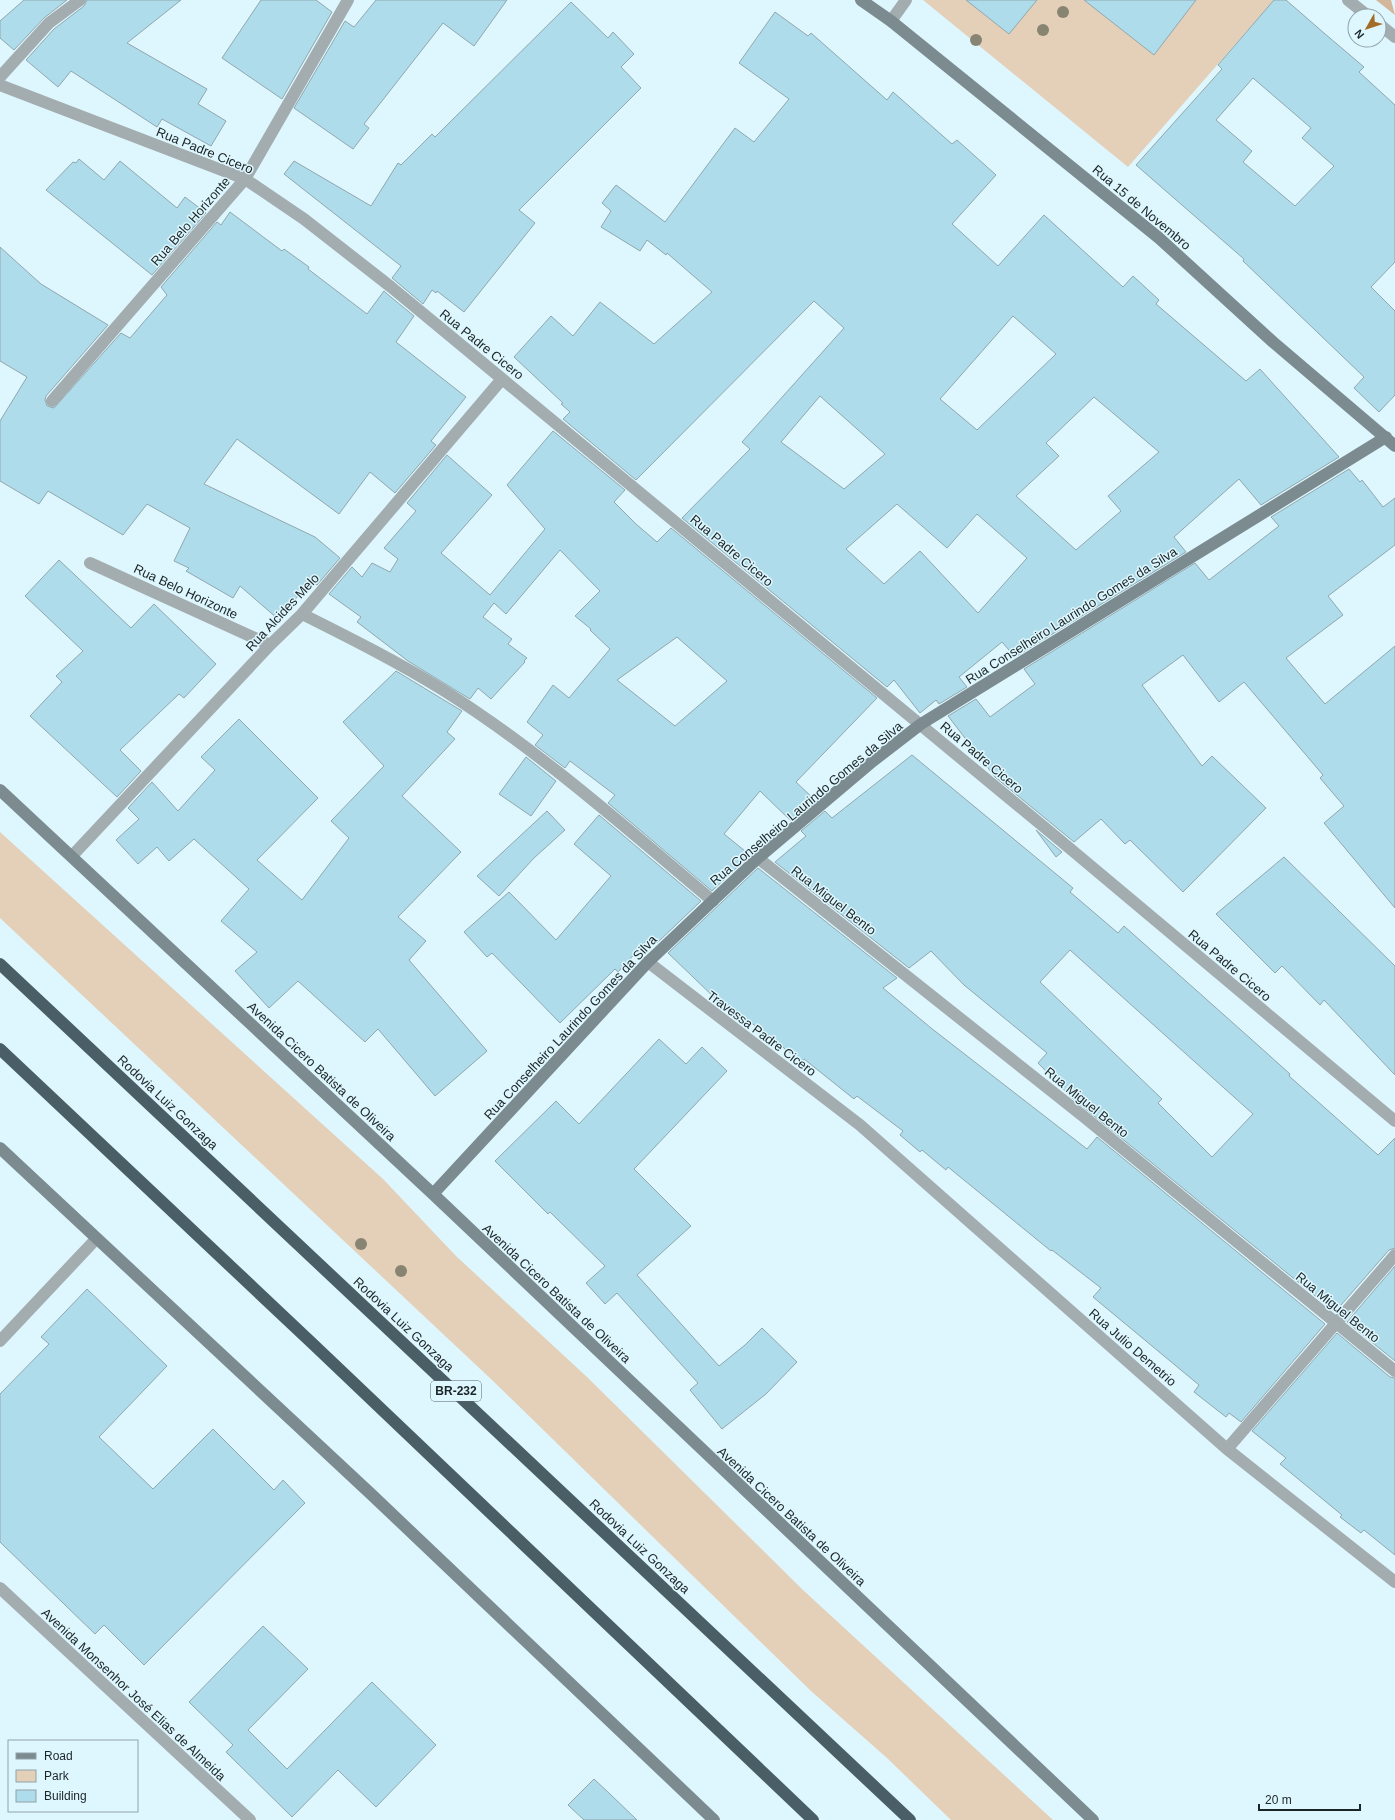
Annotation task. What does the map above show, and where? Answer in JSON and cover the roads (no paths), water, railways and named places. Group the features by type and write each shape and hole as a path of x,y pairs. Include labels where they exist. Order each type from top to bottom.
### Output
{"highway":[{"name":"Rodovia Luiz Gonzaga","path":"0,964 910,1820"},
{"path":"0,1049 814,1820"}],"main road":[{"name":"Rua 15 de Novembro","path":"862,0 891,21 1159,238 1273,342 1395,446"},
{"name":"Rua Conselheiro Laurindo Gomes da Silva","path":"433,1194 648,962 758,858 873,761 921,724 1386,437"},
{"name":"Avenida Cicero Batista de Oliveira","path":"0,790 433,1194 1093,1820"},
{"path":"0,1148 372,1495 714,1820"}],"street":[{"path":"0,77 49,24 80,0"},
{"name":"Rua Belo Horizonte","path":"52,401 245,179 348,0"},
{"path":"891,21 906,0"},
{"path":"1348,0 1358,8"},
{"path":"1387,30 1395,37"},
{"name":"Rua Padre Cicero","path":"0,85 245,179 310,224 391,287 921,724 1395,1121"},
{"name":"Rua Alcides Melo","path":"72,856 270,645 302,614 502,379"},
{"name":"Rua Belo Horizonte","path":"90,563 270,645"},
{"path":"302,614 386,656 444,691 513,737 561,774 713,901"},
{"name":"Rua Miguel Bento","path":"758,858 1077,1111 1395,1372"},
{"name":"Travessa Padre Cicero","path":"648,962 860,1125"},
{"name":"Rua Julio Demetrio","path":"860,1125 1227,1449 1395,1582"},
{"path":"0,1341 96,1239"},
{"path":"1227,1449 1395,1255"},
{"name":"Avenida Monsenhor José Elias de Almeida","path":"0,1588 250,1820"}]}
